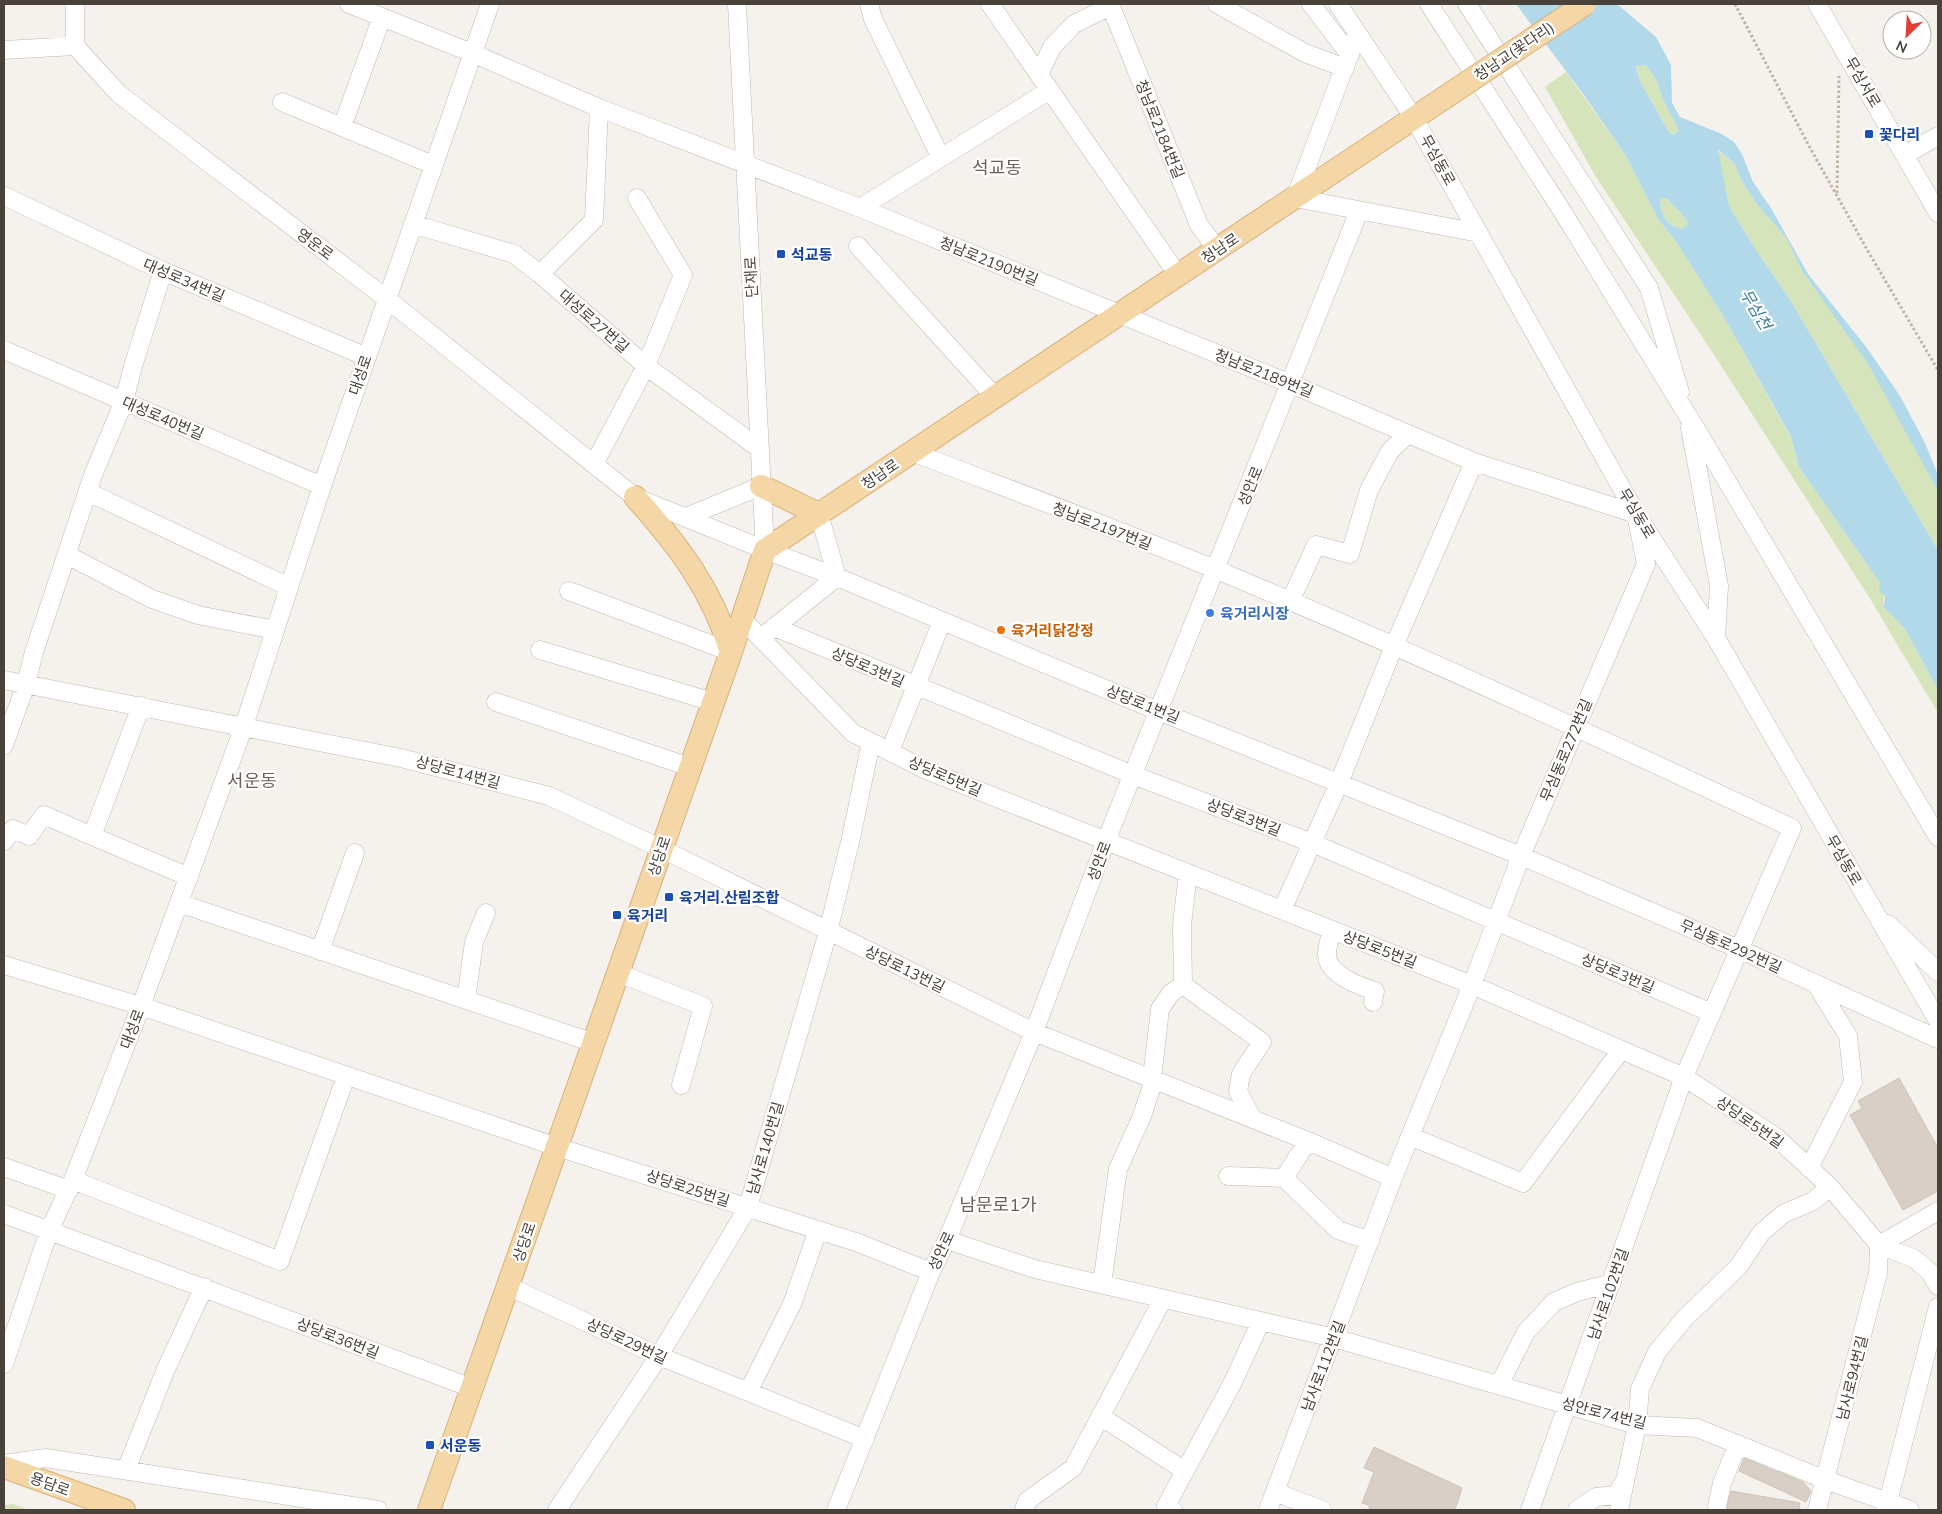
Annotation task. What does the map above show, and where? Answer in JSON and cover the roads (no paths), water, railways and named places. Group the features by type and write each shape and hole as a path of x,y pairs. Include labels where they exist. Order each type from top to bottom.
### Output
{"main road":[{"name":"청남교(꽃다리)","path":"1444,98 1584,4"},
{"name":"청남로","path":"765,550 1444,98"},
{"path":"762,486 819,514"},
{"path":"635,496 658,523 707,593 722,624 731,652"},
{"name":"상당로","path":"429,1510 731,652 765,550"},
{"name":"용담로","path":"4,1466 124,1510"}],"street":[{"path":"4,50 75,46 75,4"},
{"name":"청남로2190번길","path":"349,4 472,53 599,108 745,166 860,208 1119,315"},
{"name":"대성로","path":"4,1364 49,1230 71,1185 141,1006 244,726 322,486 490,4"},
{"name":"단재로","path":"737,4 765,550"},
{"path":"868,4 872,19 941,158"},
{"path":"990,4 1178,275"},
{"path":"1216,4 1305,53 1347,62"},
{"path":"1311,4 1347,62"},
{"name":"무심동로","path":"1338,4 1414,118 1636,514 1716,638 1938,1021"},
{"path":"1429,4 1564,214 1688,415 1938,837"},
{"path":"1468,4 1649,288 1688,415 1720,586 1716,638"},
{"name":"무심서로","path":"1817,4 1938,213"},
{"path":"1039,75 1052,47 1074,24 1111,5"},
{"name":"청남로2184번길","path":"1111,5 1199,225 1217,249"},
{"path":"342,127 382,17"},
{"path":"1357,34 1294,198 1479,233"},
{"name":"영운로","path":"75,46 118,94 387,299 635,496 765,550"},
{"path":"860,208 1050,90"},
{"path":"282,102 434,165"},
{"path":"540,274 594,220 599,108"},
{"path":"1905,155 1938,136"},
{"name":"대성로34번길","path":"4,196 163,272 367,357"},
{"path":"594,464 646,366 683,275 637,198"},
{"name":"성안로","path":"836,1510 931,1272 947,1240 1034,1032 1106,841 1359,211"},
{"name":"대성로27번길","path":"413,224 514,254 540,274 646,366 760,449"},
{"path":"858,246 995,397"},
{"path":"4,745 26,684 34,652 88,492 124,401 163,272"},
{"name":"청남로2189번길","path":"1119,315 1291,384 1474,462 1636,514"},
{"name":"대성로40번길","path":"4,350 322,486"},
{"path":"1290,602 1316,545 1350,554 1369,490 1390,452 1408,434"},
{"name":"청남로2197번길","path":"912,452 1215,570 1394,646 1576,727 1792,828"},
{"path":"1282,910 1339,783 1394,646 1474,462"},
{"path":"686,517 762,486"},
{"path":"88,492 289,586"},
{"path":"768,633 837,577 819,514"},
{"name":"무심동로272번길","path":"1472,985 1521,856 1646,564 1636,514"},
{"name":"상당로1번길","path":"765,550 837,577 1158,711 1521,856"},
{"path":"67,554 152,599 198,615 275,630"},
{"path":"569,591 731,652"},
{"name":"상당로5번길","path":"741,618 768,633 854,733 926,770 1472,985 1684,1077 1776,1137 1830,1187 1879,1245"},
{"path":"890,751 942,621"},
{"name":"상당로3번길","path":"768,633 915,686 1133,775 1312,843 1712,1013"},
{"path":"540,650 713,702"},
{"name":"상당로14번길","path":"4,680 401,758 549,796 662,849"},
{"path":"496,702 690,767"},
{"path":"92,836 141,706"},
{"name":"남사로140번길","path":"557,1510 659,1356 748,1207 828,932 852,838 871,742"},
{"path":"1792,828 1818,814"},
{"path":"4,841 13,829 29,836 44,815 189,876"},
{"name":"남사로102번길","path":"1530,1510 1569,1405 1684,1077 1792,828"},
{"name":"상당로13번길","path":"662,849 1034,1032 1308,1140 1393,1178"},
{"path":"320,951 355,853"},
{"name":"무심동로292번길","path":"1521,856 1740,949 1938,1039"},
{"path":"1183,985 1182,925 1188,873"},
{"path":"179,903 594,1043"},
{"path":"1871,906 1938,972"},
{"path":"466,1000 474,942 486,913"},
{"name":"상당로5번길","path":"1332,930 1327,955 1330,967 1353,984 1375,991 1373,1002"},
{"name":"상당로25번길","path":"4,965 141,1006 557,1147 879,1250 931,1272"},
{"path":"618,973 703,1006 681,1085"},
{"path":"1810,1168 1853,1082 1848,1036 1816,984"},
{"path":"1102,1284 1118,1169 1142,1116 1153,1079 1160,1009 1171,993 1183,985"},
{"path":"1183,985 1262,1042 1241,1074 1238,1091 1252,1118"},
{"name":"남사로112번길","path":"1268,1510 1393,1178 1472,985"},
{"path":"1410,1136 1524,1183 1621,1050"},
{"path":"4,1167 71,1185 280,1261 346,1076"},
{"path":"1284,1178 1308,1140"},
{"path":"1228,1176 1284,1178 1338,1230 1370,1241"},
{"path":"1619,1510 1637,1425 1640,1389 1657,1352 1707,1295 1740,1266 1761,1233 1782,1214 1813,1201 1830,1187"},
{"path":"1879,1245 1938,1211"},
{"name":"상당로36번길","path":"4,1214 472,1388"},
{"path":"748,1392 792,1304 818,1230"},
{"name":"성안로74번길","path":"947,1240 1035,1269 1334,1338 1637,1425 1697,1428 1826,1480 1887,1507 1910,1510"},
{"path":"1879,1245 1913,1258 1930,1272 1938,1286"},
{"name":"남사로94번길","path":"1817,1510 1878,1273 1879,1245"},
{"path":"1500,1385 1526,1332 1554,1302 1577,1292 1612,1283"},
{"name":"상당로29번길","path":"508,1286 659,1356 864,1439"},
{"path":"126,1470 166,1369 204,1287"},
{"path":"1024,1510 1027,1502 1073,1468 1163,1298"},
{"path":"1887,1507 1938,1307"},
{"path":"1173,1510 1166,1506 1232,1384 1261,1321"},
{"path":"1100,1416 1184,1471"},
{"path":"1717,1506 1722,1483 1738,1444"},
{"path":"4,1466 46,1458 378,1510"},
{"path":"1577,1510 1596,1497 1616,1495 1625,1480"},
{"path":"1275,1492 1322,1510"}],"water":[{"name":"무심천","path":"1516,4 1617,4 1656,37 1671,65 1672,103 1680,117 1722,134 1734,142 1742,154 1753,182 1771,208 1808,274 1867,348 1900,396 1925,443 1938,475 1938,491 1868,364 1801,269 1787,239 1756,203 1741,180 1735,164 1718,150 1729,206 1789,298 1938,550 1938,690 1905,629 1883,606 1885,595 1879,592 1880,583 1799,467 1791,437 1725,319 1675,240 1658,219 1626,156 1583,94","holes":["1645,65 1655,78 1665,105 1679,130 1674,135 1668,131 1639,79 1636,66","1661,198 1668,199 1688,224 1682,229 1668,222 1662,213"]}],"place":[{"name":"꽃다리","path":"1869,134"},
{"name":"석교동","path":"781,254"},
{"name":"육거리시장","path":"1210,613"},
{"name":"육거리닭강정","path":"1001,630"},
{"name":"육거리.산림조합","path":"669,897"},
{"name":"육거리","path":"617,915"},
{"name":"서운동","path":"430,1445"}],"district":[{"name":"석교동","path":"997,167"},
{"name":"서운동","path":"252,780"},
{"name":"남문로1가","path":"998,1204"}]}
